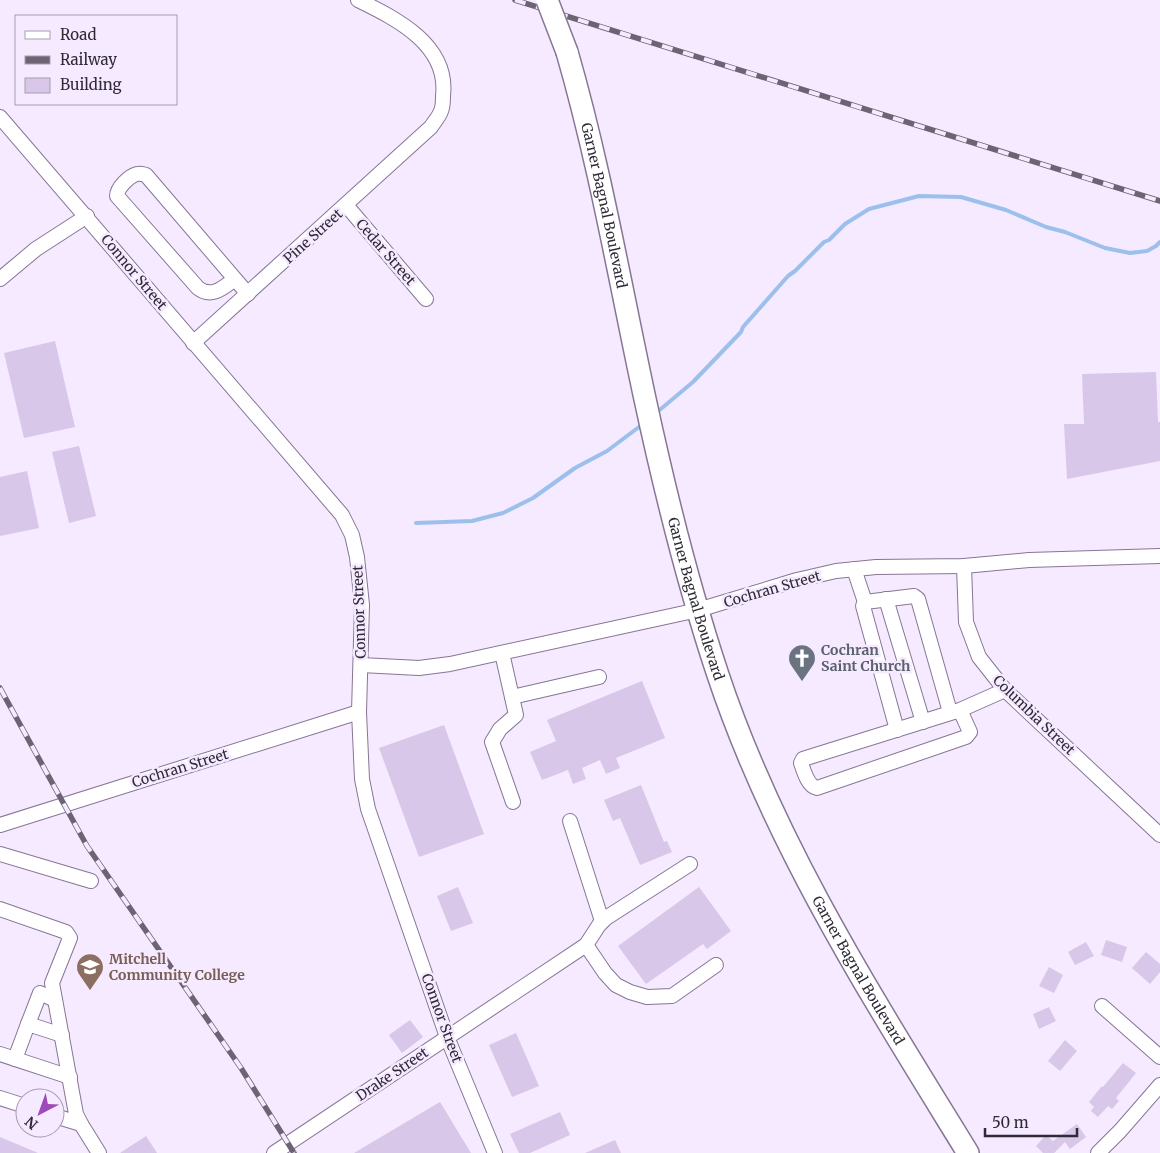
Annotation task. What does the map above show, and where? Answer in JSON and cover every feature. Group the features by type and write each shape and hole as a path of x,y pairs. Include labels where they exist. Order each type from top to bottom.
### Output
{"highway":[{"name":"Garner Bagnal Boulevard","path":"547,0 567,52 596,161 650,419 678,538 719,677 744,744 799,866 877,1006 968,1153"}],"street":[{"name":"Pine Street","path":"193,343 430,127 442,111 445,82 434,54 416,33 387,14 358,0"},
{"name":"Connor Street","path":"0,116 342,515 352,535 357,557 362,606 359,712 362,778 368,809 447,1037 495,1153"},
{"path":"235,279 218,292 205,292 198,288 117,196 119,189 135,174 146,175 248,294"},
{"name":"Cedar Street","path":"346,205 426,298"},
{"path":"0,279 36,249 87,216"},
{"name":"Cochran Street","path":"361,665 418,668 450,664 698,610 797,580 836,571 876,567 964,566 1029,560 1160,556"},
{"name":"Columbia Street","path":"964,566 966,622 979,656 1005,690 1160,835"},
{"path":"854,569 866,602 863,606 897,730"},
{"path":"866,602 914,596 918,599 955,711 970,732 966,737 818,788 811,785 801,763 803,760 955,711 1005,690"},
{"path":"886,599 923,722"},
{"path":"502,653 516,715 500,729 492,742 513,802"},
{"path":"512,696 599,677"},
{"name":"Cochran Street","path":"0,825 359,712"},
{"path":"570,821 602,921"},
{"path":"1,857 91,881"},
{"path":"690,864 602,921 586,946 616,985 647,997 672,996 716,965"},
{"path":"0,909 66,932 70,938 52,983 76,1114 99,1153"},
{"name":"Drake Street","path":"274,1153 586,946"},
{"path":"16,1059 40,993 55,1000"},
{"path":"1102,1006 1160,1057"},
{"path":"28,1024 62,1035"},
{"path":"0,1054 70,1077"},
{"path":"1098,1153 1160,1085"},
{"path":"0,1098 15,1103"},
{"path":"65,1119 81,1124"}],"building":[{"path":"55,341 75,427 24,438 4,353"},
{"path":"1156,372 1158,422 1160,422 1160,461 1067,479 1064,424 1084,424 1082,374"},
{"path":"79,446 96,516 69,523 52,452"},
{"path":"27,471 39,528 0,536 0,477"},
{"path":"642,681 665,738 616,758 620,768 606,774 600,760 582,768 586,779 573,784 568,770 542,780 530,752 556,741 547,720"},
{"path":"444,725 484,834 419,857 379,748"},
{"path":"641,785 664,842 667,841 672,852 640,865 620,818 613,821 604,800"},
{"path":"458,887 473,923 451,931 437,896"},
{"path":"699,887 731,931 707,949 703,944 646,984 618,946"},
{"path":"1106,940 1127,947 1122,962 1101,955"},
{"path":"1086,942 1094,956 1075,965 1068,952"},
{"path":"1146,952 1160,964 1160,972 1150,984 1132,968"},
{"path":"1049,967 1063,975 1054,993 1039,986"},
{"path":"1049,1007 1056,1021 1039,1029 1033,1014"},
{"path":"410,1020 423,1037 402,1053 389,1035"},
{"path":"516,1033 539,1086 512,1097 489,1045"},
{"path":"1065,1040 1077,1051 1060,1071 1048,1061"},
{"path":"1123,1063 1136,1073 1116,1098 1119,1101 1112,1109 1108,1106 1098,1117 1091,1111 1094,1107 1089,1102"},
{"path":"440,1102 471,1153 354,1153"},
{"path":"560,1112 570,1135 530,1153 519,1153 510,1134"},
{"path":"1077,1124 1086,1137 1070,1149 1065,1142 1054,1153 1043,1153 1036,1146 1046,1135 1053,1141"},
{"path":"146,1136 157,1153 120,1153"},
{"path":"0,1137 38,1153 0,1153"},
{"path":"615,1140 621,1153 585,1153"}],"waterway":[{"path":"656,413 693,382 741,332 743,327 788,276 845,224 869,209 919,196 961,197 1006,210 1046,227 1065,232 1105,248 1130,253 1147,251 1160,242"},
{"path":"416,523 472,521 503,513 533,498 575,468 607,451 643,424"}],"railway":[{"path":"515,0 1160,201"},
{"path":"0,688 87,846 241,1068 294,1153"}],"place":[{"name":"Cochran Saint Church","path":"802,682"},
{"name":"Mitchell Community College","path":"90,991"}]}
